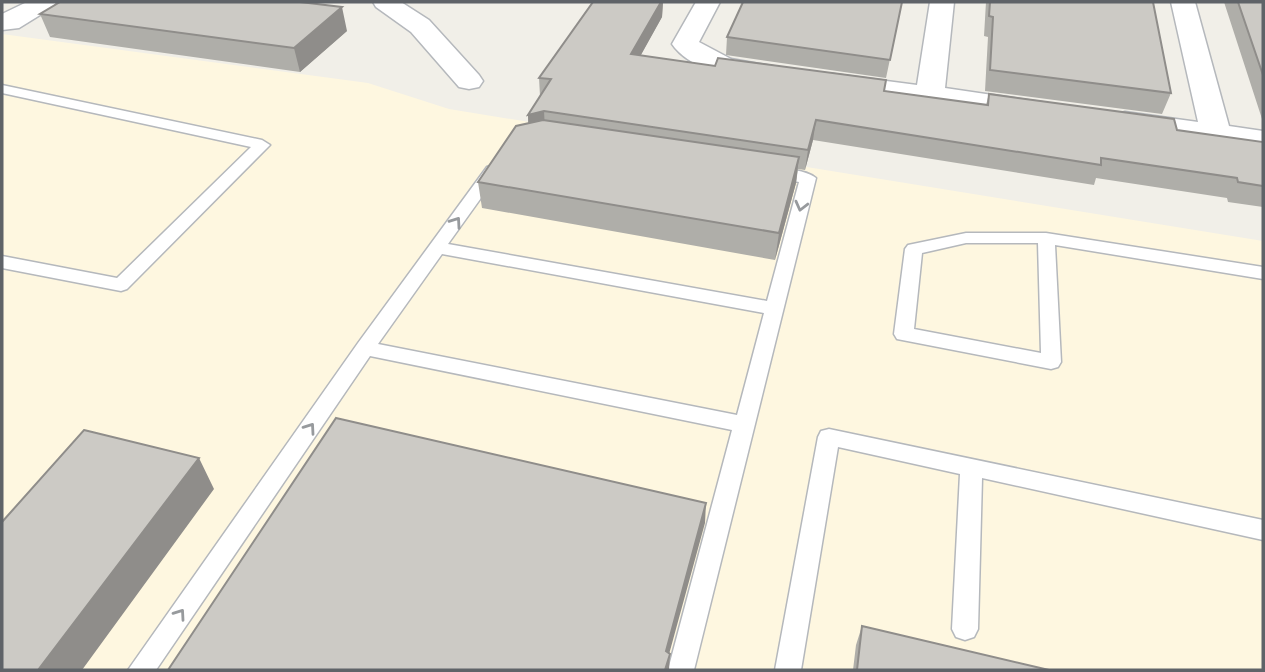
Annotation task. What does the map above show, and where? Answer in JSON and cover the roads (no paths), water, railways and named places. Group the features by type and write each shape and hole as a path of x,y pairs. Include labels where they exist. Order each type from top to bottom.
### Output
{"street":[{"path":"2,22 10,23 44,2"},
{"path":"385,2 421,26 469,81"},
{"path":"708,2 685,44 703,60 729,68 1263,140"},
{"path":"930,95 942,2"},
{"path":"1183,2 1216,134"}],"lane":[{"path":"2,89 262,145 121,285 2,262"},
{"path":"141,670 365,348 501,159"},
{"path":"681,670 808,178 755,170"},
{"path":"1046,237 1051,362 904,334 914,249 966,238 1046,237 1263,273"},
{"path":"438,248 775,309"},
{"path":"365,348 744,424"},
{"path":"788,670 829,437 1263,530"},
{"path":"965,629 971,467"}]}
